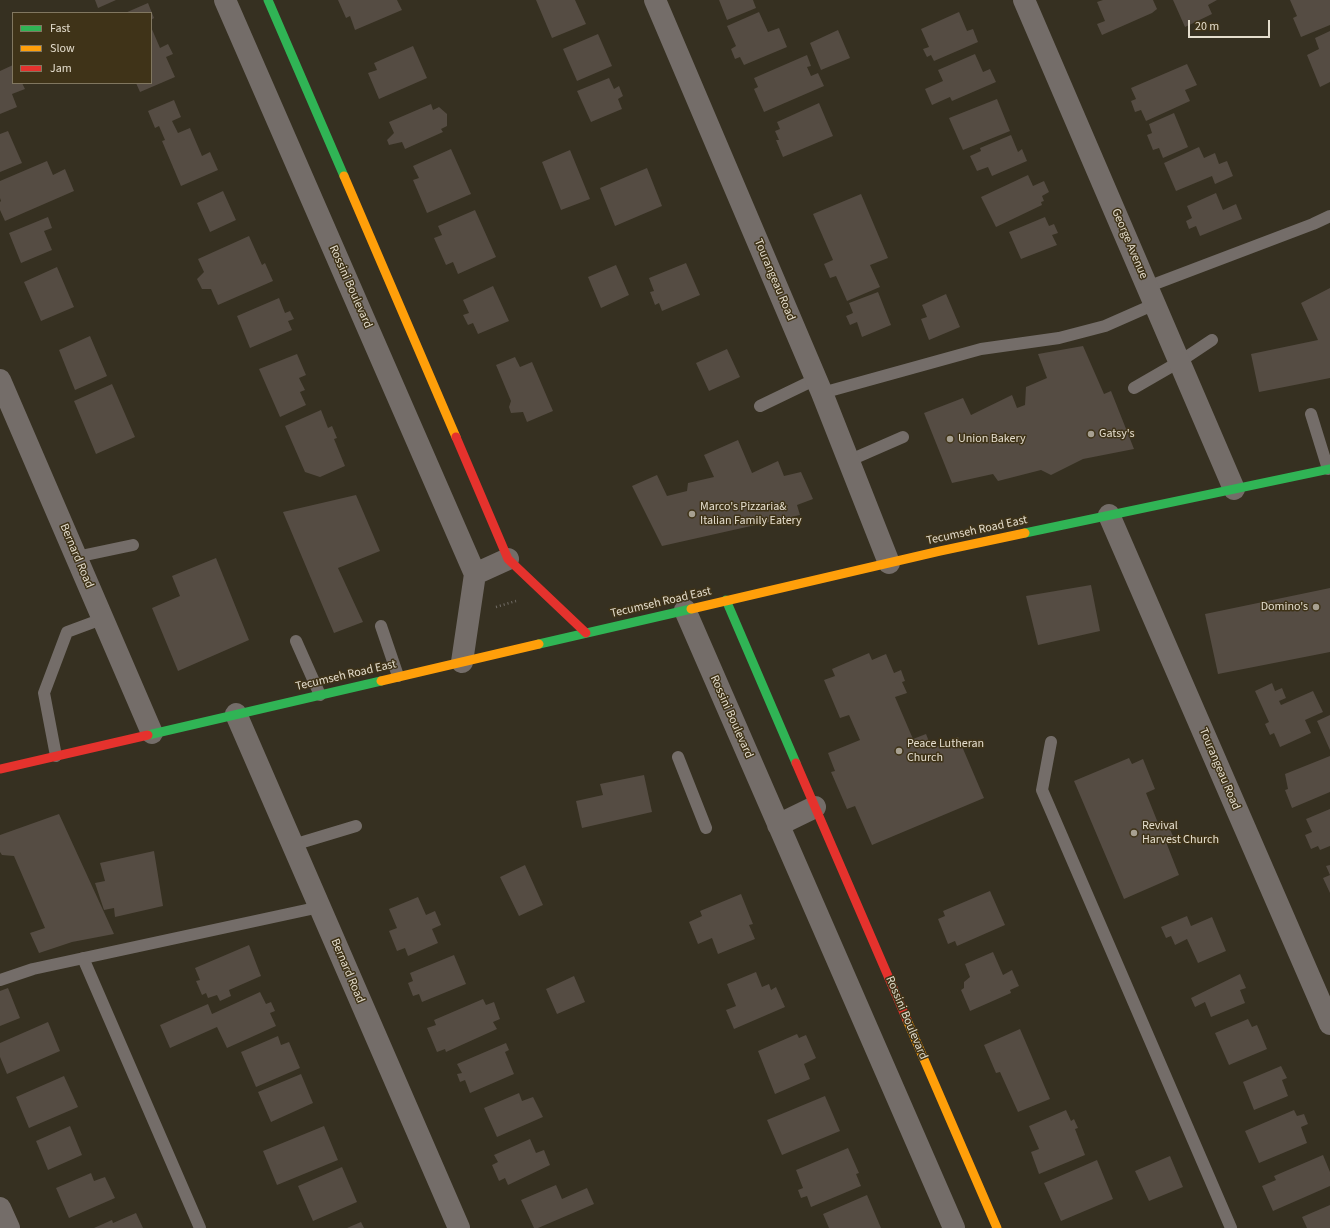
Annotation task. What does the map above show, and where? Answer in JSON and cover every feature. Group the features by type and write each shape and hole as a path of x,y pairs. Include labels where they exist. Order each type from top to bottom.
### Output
{"main road":[{"path":"268,0 508,559 586,633"},
{"name":"Tecumseh Road East","path":"0,769 889,563 1329,469"},
{"name":"Rossini Boulevard","path":"726,600 997,1228"}],"street":[{"name":"Rossini Boulevard","path":"225,0 475,574"},
{"name":"Tourangeau Road","path":"655,0 819,386 889,563"},
{"name":"George Avenue","path":"1024,0 1234,489"},
{"name":"Bernard Road","path":"0,380 152,733"},
{"name":"Tourangeau Road","path":"1109,515 1330,1024"},
{"path":"462,662 475,574 508,559"},
{"name":"Rossini Boulevard","path":"684,610 954,1228"},
{"name":"Bernard Road","path":"236,714 459,1228"},
{"path":"778,825 815,807"},
{"path":"0,1208 9,1228"}],"lane":[{"path":"760,406 819,386 982,349 1059,338 1106,326 1151,295 1330,216"},
{"path":"1134,388 1179,362 1212,340"},
{"path":"1311,414 1329,469"},
{"path":"848,461 902,437"},
{"path":"76,557 133,545"},
{"path":"56,756 44,693 67,632 102,619"},
{"path":"380,626 398,676"},
{"path":"296,641 320,695"},
{"path":"1051,742 1042,790 1231,1228"},
{"path":"678,757 706,828"},
{"path":"293,845 356,826"},
{"path":"0,980 33,969 320,907"},
{"path":"83,958 200,1228"}],"path":[{"path":"492,608 517,601"}],"building":[{"path":"95,0 116,0 98,8"},
{"path":"338,0 397,0 402,10 355,30 350,16 346,18"},
{"path":"536,0 575,0 586,24 552,38"},
{"path":"719,0 753,0 756,8 727,20"},
{"path":"1103,0 1153,0 1157,9 1152,13 1102,35 1097,24 1105,21 1097,2"},
{"path":"1173,0 1217,0 1208,5 1212,14 1185,27"},
{"path":"1290,0 1330,0 1330,25 1301,37 1293,18 1297,16"},
{"path":"148,3 152,12 127,12"},
{"path":"759,12 768,32 779,28 787,47 744,65 740,57 735,59 731,49 736,46 727,26"},
{"path":"959,12 967,31 973,29 978,42 934,61 931,55 927,57 923,49 929,47 921,29"},
{"path":"152,29 160,48 168,44 173,54 166,57 175,77 140,92 136,84 152,84"},
{"path":"838,30 850,58 821,70 810,43"},
{"path":"1330,31 1330,82 1320,87 1307,55 1319,49 1315,38"},
{"path":"598,34 612,66 577,81 563,49"},
{"path":"413,46 427,78 379,99 368,73 377,70 374,63"},
{"path":"975,54 983,72 990,69 996,82 952,101 950,97 932,105 925,89 943,81 938,70"},
{"path":"807,55 811,66 807,67 811,76 818,73 824,86 764,112 754,89 758,87 754,78"},
{"path":"1187,64 1197,85 1185,90 1190,101 1146,121 1141,110 1135,112 1131,101 1136,99 1131,88"},
{"path":"12,65 12,84 22,84 25,89 12,94 17,107 0,114 0,71"},
{"path":"609,78 614,89 619,86 623,96 618,99 622,109 591,122 577,91"},
{"path":"997,99 1010,131 963,150 949,118"},
{"path":"174,100 181,117 172,121 178,133 190,128 202,156 210,152 218,170 181,186 162,141 165,140 159,126 155,128 148,111"},
{"path":"819,103 833,136 783,157 776,140 779,140 775,131 780,129 777,122"},
{"path":"431,104 433,110 439,107 447,114 447,126 441,129 443,132 405,149 402,142 389,145 387,140 394,133 389,122"},
{"path":"1174,113 1188,147 1163,158 1159,148 1153,150 1147,135 1152,133 1149,124"},
{"path":"8,131 22,163 0,172 0,134"},
{"path":"1011,135 1018,152 1022,149 1027,161 992,176 988,167 977,171 970,156 981,151 980,148"},
{"path":"1199,147 1204,158 1215,153 1219,164 1227,161 1233,176 1215,184 1212,176 1176,191 1164,163"},
{"path":"451,149 471,194 427,213 413,180 419,178 413,166"},
{"path":"570,150 590,199 561,210 542,162"},
{"path":"47,161 53,175 65,169 74,191 5,221 0,210 0,181"},
{"path":"647,168 662,206 615,226 600,188"},
{"path":"1028,175 1033,186 1044,181 1049,192 1042,196 1044,201 1041,202 1042,205 996,227 981,197"},
{"path":"223,191 236,220 210,232 197,203"},
{"path":"1216,193 1223,210 1236,204 1242,219 1200,236 1196,226 1189,229 1186,221 1192,218 1187,206"},
{"path":"861,194 888,258 870,265 880,287 847,301 836,276 830,278 824,264 833,260 813,214"},
{"path":"475,210 496,257 458,274 453,262 446,265 434,238 442,235 438,226"},
{"path":"48,217 52,228 44,231 52,250 21,263 9,233"},
{"path":"1045,217 1049,226 1054,224 1058,233 1052,235 1057,245 1021,259 1009,232"},
{"path":"249,236 262,265 265,263 273,281 218,305 211,289 202,289 197,279 204,272 198,259"},
{"path":"686,263 700,295 662,311 659,303 655,305 650,292 654,291 649,278"},
{"path":"616,265 629,295 601,308 588,277"},
{"path":"57,267 74,307 41,321 24,282"},
{"path":"493,286 509,321 478,334 473,323 468,325 463,315 469,313 463,300"},
{"path":"1330,288 1330,378 1259,392 1251,354 1318,340 1301,303"},
{"path":"878,292 891,325 862,337 857,322 850,325 846,316 853,313 849,303"},
{"path":"946,294 960,327 929,340 921,319 927,317 922,305"},
{"path":"279,298 285,313 290,311 294,319 288,321 292,330 250,348 237,316"},
{"path":"90,336 107,376 75,390 59,350"},
{"path":"1083,346 1104,394 1111,391 1134,449 1083,459 1051,475 1041,470 998,481 993,474 952,483 924,413 963,398 971,415 1012,395 1017,408 1025,405 1026,387 1047,378 1038,354"},
{"path":"727,349 740,377 709,391 696,363"},
{"path":"297,354 306,375 299,378 305,390 300,392 306,405 280,417 259,369"},
{"path":"515,357 520,367 532,362 553,411 527,422 523,412 511,413 509,407 511,401 496,365"},
{"path":"112,384 135,437 96,454 74,401"},
{"path":"321,410 328,428 332,426 337,438 334,439 345,466 320,477 305,472 285,426"},
{"path":"738,440 752,473 778,461 784,476 801,472 813,499 797,505 800,515 662,546 632,486 657,475 667,496 687,491 688,483 714,477 704,455"},
{"path":"356,495 380,551 338,568 363,622 334,633 283,512"},
{"path":"216,558 249,640 178,671 152,608 180,596 172,576"},
{"path":"1091,585 1100,631 1038,645 1026,596"},
{"path":"1330,588 1330,652 1218,674 1205,614"},
{"name":"Peace Lutheran Church","path":"869,653 872,660 886,654 894,673 901,670 905,681 902,682 907,693 895,697 913,739 926,734 932,749 958,737 984,798 872,845 855,806 847,809 831,772 835,771 828,753 860,740 849,715 840,718 824,680 835,676 832,669"},
{"path":"1272,683 1275,691 1282,688 1286,698 1279,701 1281,705 1313,691 1323,712 1305,720 1311,733 1280,747 1274,733 1270,735 1265,724 1269,722 1255,691"},
{"path":"1330,715 1330,750 1317,721"},
{"path":"1330,756 1330,792 1292,808 1285,790 1288,789 1285,774"},
{"name":"Revival Harvest Church","path":"1129,758 1132,764 1143,759 1155,789 1146,793 1160,828 1168,824 1174,839 1166,842 1179,875 1124,899 1074,781"},
{"path":"644,775 652,812 582,828 576,801 603,795 600,784"},
{"path":"1330,809 1330,846 1320,850 1318,846 1311,849 1305,835 1312,832 1306,819"},
{"path":"59,814 114,934 72,942 39,953 30,933 45,928 14,856 2,855 0,852 0,835"},
{"path":"154,851 163,906 115,917 114,908 104,910 95,883 105,881 100,863"},
{"path":"525,865 543,905 519,916 500,877"},
{"path":"1330,865 1330,875 1326,866"},
{"path":"1330,875 1330,893 1323,878"},
{"path":"990,891 1005,925 957,946 955,941 948,944 938,919 945,916 943,911"},
{"path":"741,894 753,924 749,925 755,939 718,954 712,938 698,944 689,922 702,916 700,911"},
{"path":"418,897 426,915 435,911 441,925 432,929 438,943 408,956 405,948 397,951 389,931 397,928 389,909"},
{"path":"1187,916 1191,926 1212,917 1226,951 1198,963 1187,939 1175,945 1171,936 1166,938 1161,927"},
{"path":"249,945 261,976 229,990 231,996 220,1001 217,995 208,998 206,993 202,995 196,981 200,980 195,968"},
{"path":"993,952 1003,975 1012,970 1019,986 1010,990 1011,993 970,1011 961,990 964,988 964,982 970,977 965,964"},
{"path":"454,955 466,984 422,1002 419,994 413,996 408,983 413,981 410,973"},
{"path":"756,972 762,987 769,984 771,990 776,987 785,1007 734,1029 726,1010 736,1006 727,984"},
{"path":"1240,974 1246,988 1240,990 1245,1003 1211,1017 1205,1002 1195,1007 1191,998"},
{"path":"574,976 585,1002 557,1014 546,989"},
{"path":"8,988 20,1018 0,1026 0,991"},
{"path":"260,992 266,1004 271,1002 275,1011 270,1013 276,1026 227,1048 217,1027 170,1048 160,1025 208,1004 212,1014"},
{"path":"483,999 486,1005 494,1002 500,1019 493,1022 497,1029 446,1052 445,1049 437,1052 427,1028 436,1025 434,1020"},
{"path":"1248,1019 1252,1027 1257,1025 1267,1049 1229,1065 1215,1033"},
{"path":"48,1022 60,1051 7,1074 0,1057 0,1043"},
{"path":"1020,1029 1050,1099 1018,1112 1000,1072 996,1073 984,1045"},
{"path":"797,1034 799,1038 806,1035 816,1058 804,1064 810,1079 775,1094 758,1051"},
{"path":"278,1036 281,1045 289,1042 300,1068 256,1087 241,1052"},
{"path":"506,1043 509,1050 505,1052 514,1074 470,1093 465,1080 460,1082 457,1074 462,1073 457,1064"},
{"path":"1281,1066 1287,1078 1282,1080 1288,1096 1254,1110 1243,1082"},
{"path":"301,1074 313,1103 271,1122 258,1092"},
{"path":"64,1076 78,1107 29,1128 16,1097"},
{"path":"519,1093 522,1101 533,1097 543,1117 497,1137 484,1108"},
{"path":"825,1096 840,1131 782,1155 767,1120"},
{"path":"1066,1110 1071,1121 1074,1119 1078,1128 1075,1129 1085,1155 1039,1174 1031,1152 1039,1149 1029,1126"},
{"path":"1294,1110 1297,1116 1304,1114 1308,1124 1301,1127 1307,1143 1259,1163 1245,1131"},
{"path":"70,1126 82,1155 48,1170 36,1141"},
{"path":"324,1126 338,1160 277,1185 263,1151"},
{"path":"530,1139 536,1153 544,1150 550,1165 508,1185 505,1178 499,1181 492,1165 498,1162 494,1155"},
{"path":"848,1148 859,1173 856,1174 861,1186 811,1207 807,1196 801,1198 798,1190 803,1188 796,1170"},
{"path":"1323,1155 1330,1172 1330,1186 1273,1211 1262,1186 1276,1180 1274,1176"},
{"path":"1170,1156 1183,1187 1149,1201 1135,1171"},
{"path":"1097,1160 1113,1199 1061,1221 1044,1183"},
{"path":"342,1167 357,1202 313,1221 298,1186"},
{"path":"91,1173 94,1181 105,1177 115,1198 69,1218 56,1188"},
{"path":"556,1185 562,1199 587,1188 594,1204 538,1228 534,1228 521,1200"},
{"path":"867,1195 881,1228 829,1228 823,1214"},
{"path":"1330,1205 1330,1228 1307,1228 1302,1217"},
{"path":"136,1213 143,1228 94,1228 112,1220 113,1223"},
{"path":"361,1222 364,1228 347,1228"}],"traffic: fast":[{"path":"268,0 344,176"},
{"path":"1025,533 1330,469"},
{"path":"726,600 796,763"},
{"path":"539,644 691,609"},
{"path":"148,735 381,681"}],"traffic: slow":[{"path":"344,176 456,437"},
{"path":"691,609 940,551 1025,533"},
{"path":"381,681 539,644"},
{"path":"907,1020 997,1228"}],"traffic: jam":[{"path":"456,437 508,559 586,633"},
{"path":"0,769 148,735"},
{"path":"796,763 907,1020"}],"place":[{"name":"Gatsy's","path":"1091,434"},
{"name":"Union Bakery","path":"950,439"},
{"name":"Marco's Pizzaria& Italian Family Eatery","path":"692,514"},
{"name":"Domino's","path":"1316,607"},
{"name":"Peace Lutheran Church","path":"899,751"},
{"name":"Revival Harvest Church","path":"1134,833"}]}
